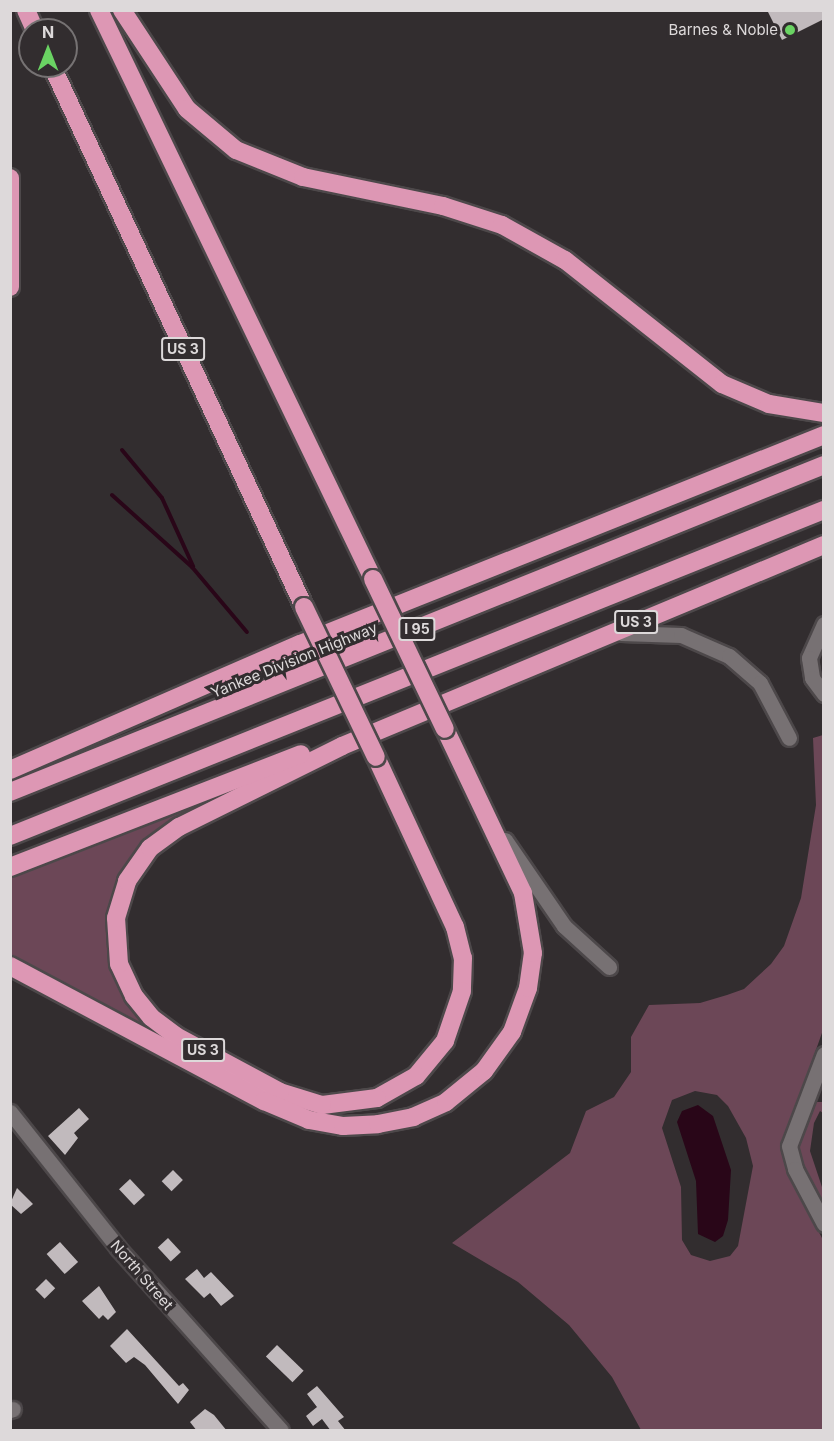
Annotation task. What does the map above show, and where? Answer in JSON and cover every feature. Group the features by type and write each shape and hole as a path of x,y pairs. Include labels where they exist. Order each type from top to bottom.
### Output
{"highway":[{"path":"10,966 298,1117 354,1126 413,1117 446,1102 492,1063 512,1032 528,988 532,940 527,905 484,808 99,10"},
{"path":"122,10 187,109 236,150 303,177 443,206 502,225 565,260 722,384 769,404 824,413"},
{"name":"US 3","path":"58,78 304,607 367,738 376,757 455,927 463,958 462,991 445,1041 416,1076 377,1098 322,1104 280,1092 176,1036 145,1011 119,964 116,936 120,899 136,865 168,834 367,738 448,698 824,545"},
{"path":"10,178 10,287"},
{"path":"10,770 300,644 824,435"},
{"name":"Yankee Division Highway","path":"10,792 824,465"},
{"path":"10,836 824,510"},
{"path":"10,867 448,698"}],"street":[{"path":"824,624 812,642 809,663 824,694"},
{"path":"595,638 651,631 710,645 760,682 789,738"},
{"path":"484,808 559,919 609,966"},
{"path":"823,1059 818,1089 789,1150 824,1224"},
{"name":"North Street","path":"10,1112 118,1248 281,1431"}],"shaded area":[{"path":"823,735 823,1030 782,1146 788,1172 823,1240 823,1430 641,1430 612,1377 569,1325 518,1282 452,1243 570,1153 586,1111 614,1097 631,1072 631,1037 649,1005 700,1003 744,989 771,964 784,946 801,898 816,805 813,738","holes":["695,1091 717,1095 728,1106 746,1138 753,1166 738,1246 730,1256 710,1261 691,1255 682,1240 681,1187 662,1128 672,1100"]},
{"path":"203,804 177,819 109,922 111,964 124,995 178,1046 11,956 11,877"},
{"path":"816,1102 823,1102 823,1113 820,1111 814,1123 810,1151 823,1190 823,1208 797,1150"},
{"path":"698,1105 713,1116 731,1170 728,1220 723,1236 715,1242 698,1234 696,1181 677,1122 682,1111"}],"building":[{"name":"Barnes & Noble","path":"767,10 824,10 824,19 782,40"},
{"path":"79,1108 89,1119 74,1133 78,1138 65,1155 48,1136"},
{"path":"173,1170 183,1180 172,1191 162,1181"},
{"path":"130,1179 145,1195 134,1205 119,1189"},
{"path":"17,1188 33,1204 21,1214 10,1204"},
{"path":"168,1238 181,1252 171,1261 158,1248"},
{"path":"60,1242 78,1262 65,1274 47,1254"},
{"path":"197,1269 204,1278 211,1272 234,1296 221,1306 210,1293 204,1298 185,1279"},
{"path":"46,1279 55,1288 45,1299 35,1290"},
{"path":"99,1286 116,1312 108,1320 103,1315 99,1319 82,1301"},
{"path":"127,1329 179,1386 183,1383 189,1390 178,1404 145,1365 134,1357 126,1363 110,1346"},
{"path":"277,1345 304,1371 293,1382 266,1357"},
{"path":"317,1386 344,1417 338,1421 346,1431 331,1431 322,1419 313,1426 306,1416 317,1407 307,1394"},
{"path":"205,1409 214,1415 227,1431 197,1431 190,1422"}],"waterway":[{"path":"122,450 162,498 193,566"},
{"path":"112,495 192,567 247,632"}],"place":[{"name":"Barnes & Noble","path":"790,30"}]}
